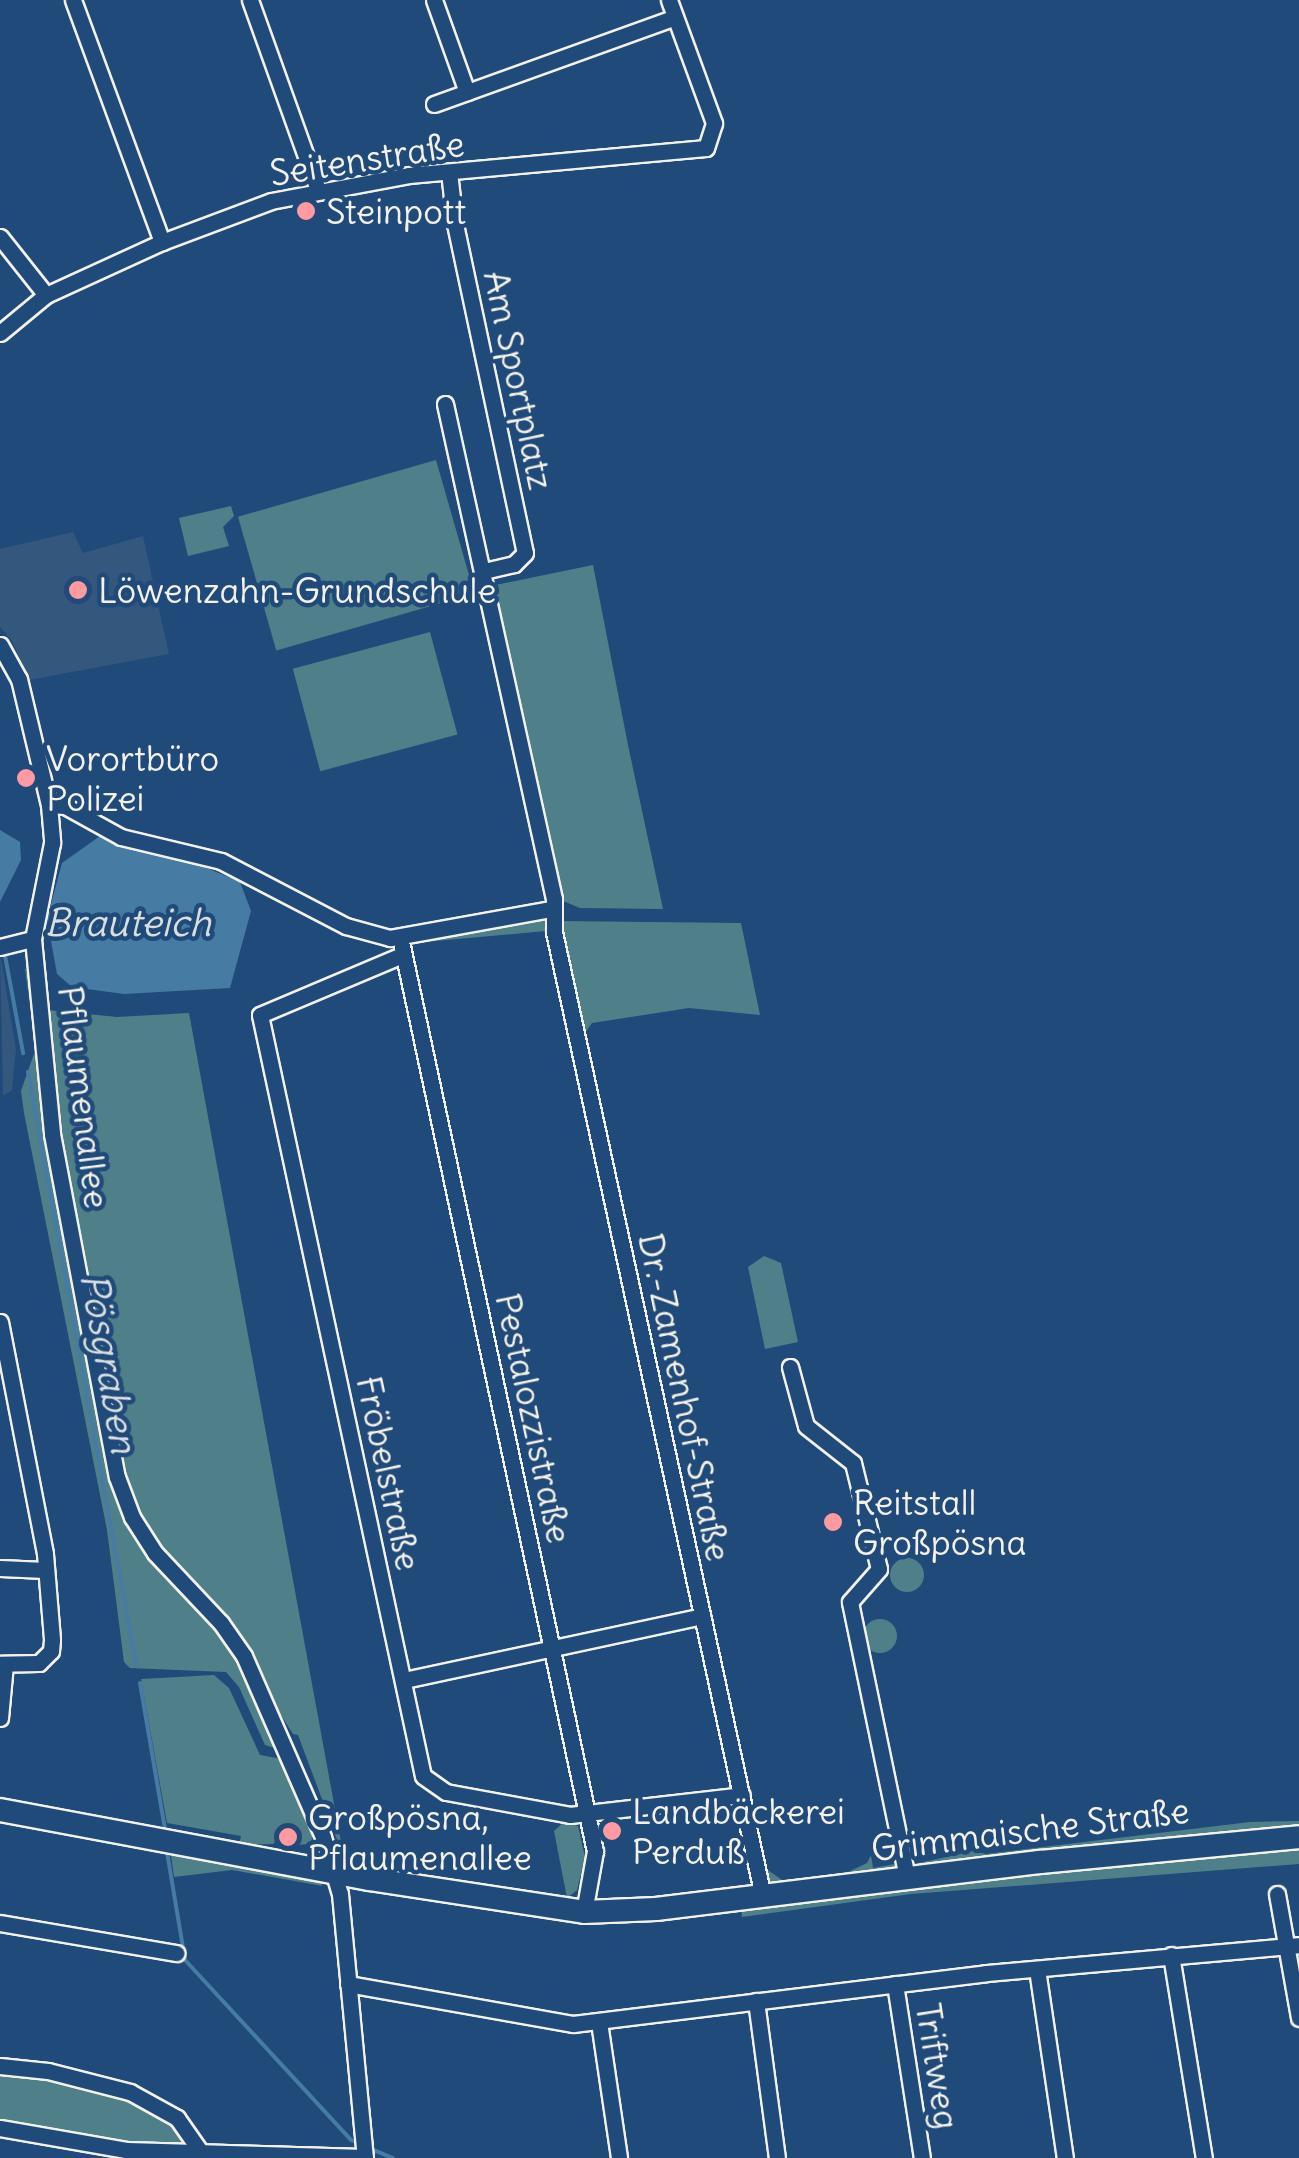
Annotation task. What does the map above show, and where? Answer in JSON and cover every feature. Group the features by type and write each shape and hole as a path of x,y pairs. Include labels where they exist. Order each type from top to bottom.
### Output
{"main road":[{"name":"Grimmaische Straße","path":"0,1810 334,1872 584,1912 1299,1838"}],"street":[{"path":"73,0 162,242"},
{"path":"250,0 318,190"},
{"path":"434,0 467,92"},
{"path":"434,104 674,17 668,0"},
{"name":"Seitenstraße","path":"0,333 46,295 162,242 271,201 318,190 449,172 697,150 711,142 714,123 674,17"},
{"name":"Am Sportplatz","path":"449,172 455,224 525,552 514,564 483,572"},
{"path":"0,237 46,295"},
{"path":"49,806 64,806 121,836 220,861 346,926 400,937 551,909 554,899 446,404"},
{"name":"Pflaumenallee","path":"0,645 19,679 49,806 52,843 33,940 52,1134 117,1478 132,1517 154,1552 221,1622 244,1656 316,1822 334,1872 364,2151"},
{"name":"Dr.-Zamenhof-Straße","path":"551,909 763,1896"},
{"name":"Pestalozzistraße","path":"400,937 596,1860 584,1912"},
{"path":"5,946 33,940"},
{"name":"Fröbelstraße","path":"402,955 260,1015 423,1776 437,1789 586,1815 742,1795"},
{"path":"0,1322 46,1570 50,1651 39,1663 2,1664 0,1718"},
{"path":"790,1367 806,1426 853,1463 879,1568 850,1602 908,1878"},
{"path":"0,1568 46,1570"},
{"path":"404,1680 702,1616"},
{"path":"1277,1894 1293,1946 1299,2018"},
{"path":"0,1923 176,1953"},
{"name":"Triftweg","path":"348,1984 573,2024 986,1972 1293,1946"},
{"path":"1171,1955 1204,2158"},
{"path":"1037,1970 1065,2158"},
{"name":"Triftweg","path":"895,1984 922,2158"},
{"path":"756,2000 777,2158"},
{"path":"600,2022 619,2158"},
{"path":"0,2066 48,2071 130,2092 177,2118 199,2150"},
{"path":"0,2128 126,2150 364,2151"}],"shaded area":[{"name":"Löwenzahn-Grundschule","path":"73,532 83,553 143,536 169,654 29,680 12,641 0,627 0,549"},
{"path":"0,952 16,1049 12,1090 3,1096"}],"green space":[{"path":"436,460 474,594 276,650 238,517"},
{"path":"231,506 234,516 223,527 229,546 188,556 179,518"},
{"path":"593,565 663,909 580,908 561,900 491,586"},
{"path":"430,632 457,734 320,771 293,669"},
{"path":"542,916 547,920 546,931 413,943"},
{"path":"557,921 741,923 760,1015 689,1008 592,1023 582,1037 765,1868 782,1880 805,1878 848,1872 867,1863 871,1855 873,1868 900,1863 899,1871 772,1887 763,1878"},
{"path":"31,968 119,1501 239,1656 278,1749 265,1745 239,1687 226,1672 130,1668 124,1662 107,1530 21,1091 36,1048 25,969"},
{"path":"47,1010 117,1017 189,1013 341,1842 298,1735 293,1734 279,1712 237,1628 159,1546 132,1501 56,1122"},
{"path":"764,1256 781,1263 798,1342 765,1349 748,1267"},
{"path":"907,1558 919,1563 924,1575 919,1587 907,1592 895,1587 890,1575 895,1563"},
{"path":"880,1619 892,1624 897,1636 892,1648 880,1653 868,1648 863,1636 868,1624"},
{"path":"214,1675 229,1688 260,1755 282,1759 313,1831 311,1844 295,1845 293,1835 282,1836 273,1844 239,1845 241,1836 167,1823 141,1679"},
{"path":"1299,1821 1299,1830 1183,1837 919,1868 919,1863 973,1851 986,1854 1250,1822"},
{"path":"564,1822 578,1826 585,1857 577,1890 567,1898 554,1831"},
{"path":"1299,1847 1299,1864 911,1894 742,1917 741,1907 922,1884"},
{"path":"171,1855 317,1880 323,1886 232,1870 174,1877"},
{"path":"0,2070 126,2094 183,2129 180,2146 127,2146 0,2124"}],"water":[{"path":"0,830 20,842 21,860 0,902"},
{"name":"Brauteich","path":"100,836 130,849 202,866 240,882 251,911 230,988 124,994 72,987 57,974 47,919 62,863"}],"waterway":[{"name":"Pösgraben","path":"4,950 23,1053"},
{"name":"Pösgraben","path":"28,1072 136,1664"},
{"name":"Pösgraben","path":"140,1683 165,1830"},
{"name":"Pösgraben","path":"167,1852 185,1960 351,2140 361,2144"},
{"name":"Pösgraben","path":"369,2148 393,2158"}],"place":[{"name":"Steinpott","path":"306,211"},
{"name":"Löwenzahn-Grundschule","path":"78,590"},
{"name":"Vorortbüro Polizei","path":"26,778"},
{"name":"Reitstall Großpösna","path":"833,1522"},
{"name":"Landbäckerei Perduß","path":"612,1831"},
{"name":"Großpösna, Pflaumenallee","path":"288,1837"}]}
